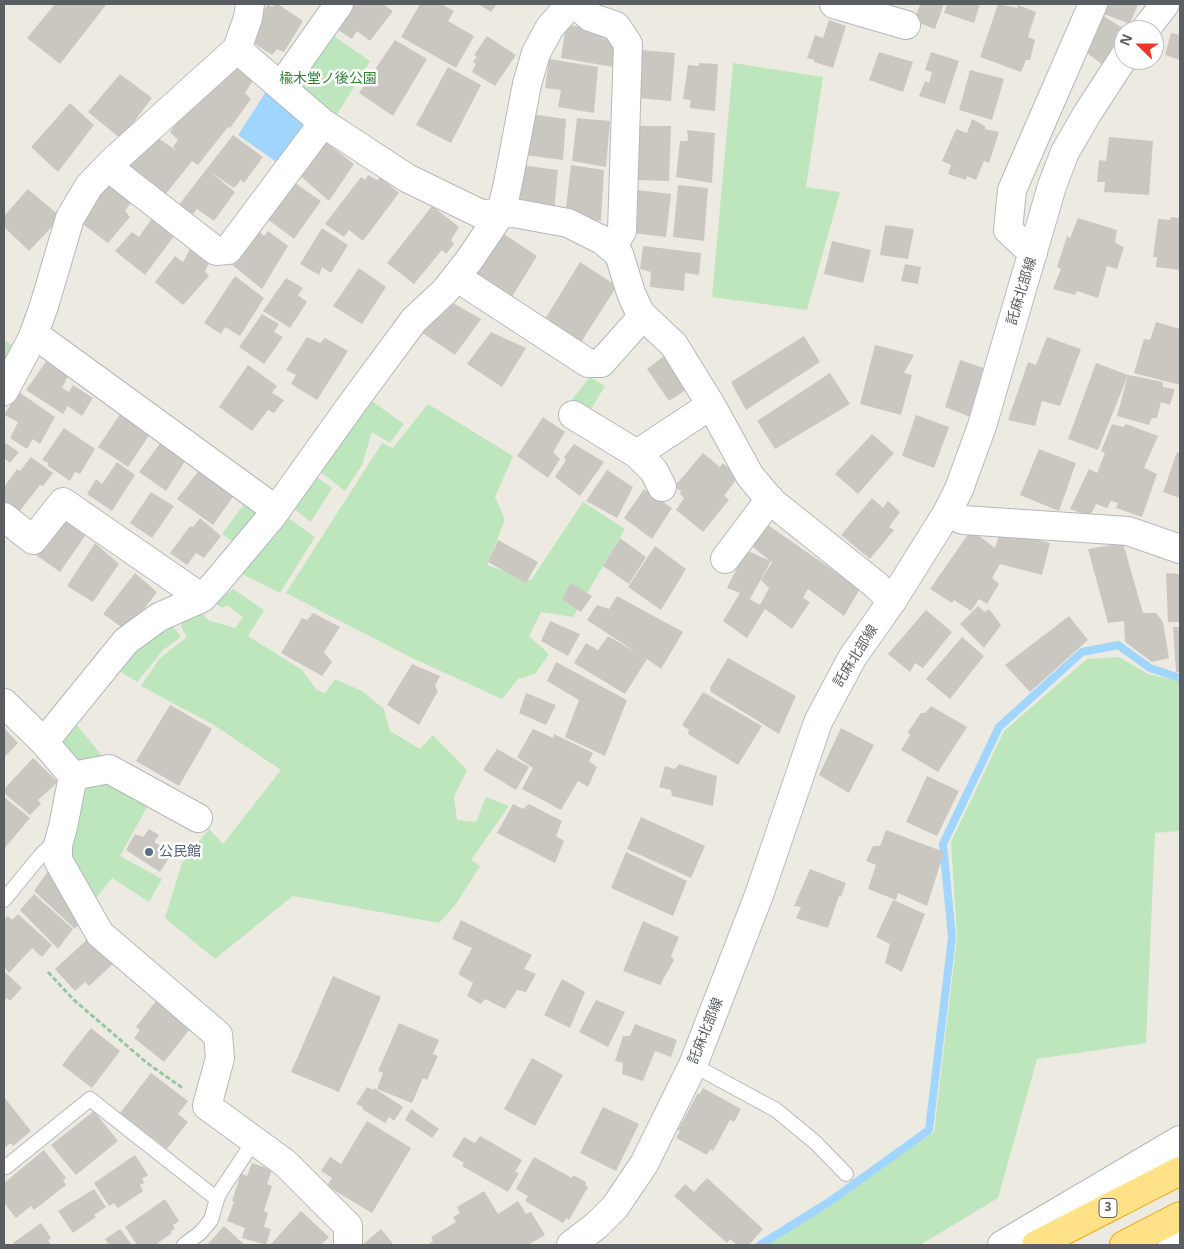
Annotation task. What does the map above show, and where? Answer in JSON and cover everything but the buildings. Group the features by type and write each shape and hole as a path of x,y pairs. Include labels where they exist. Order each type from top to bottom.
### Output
{"highway":[{"name":"3","path":"1036,1245 1180,1172"},
{"path":"1124,1245 1180,1216"}],"street":[{"path":"4,390 34,334 70,218 89,186 237,49 248,18 250,4"},
{"path":"281,86 339,4"},
{"path":"44,742 126,641 159,617 202,598 276,510 414,320 445,291 456,277 501,213 527,84 536,54 550,27 570,4"},
{"path":"576,4 590,17 616,26 628,44 622,231 612,248"},
{"path":"834,4 906,26"},
{"path":"1033,253 1008,230 1012,190 1093,4"},
{"path":"1152,20 1164,4"},
{"path":"237,49 323,122 407,178 481,214 514,213 568,223 602,240 612,248 619,254 631,293 640,313 674,344 750,476 770,499 876,585 892,601"},
{"name":"託麻北部線","path":"571,1245 597,1225 615,1207 644,1164 693,1065 759,895 818,722 852,658 892,601 947,513 959,489 982,426 1052,186 1065,152 1116,70"},
{"path":"108,167 216,251 228,250 323,122"},
{"path":"456,277 588,363 601,363 643,316"},
{"path":"34,334 276,510"},
{"path":"637,454 711,406"},
{"path":"573,415 637,454 654,471 662,488"},
{"path":"725,559 770,499"},
{"path":"4,517 33,540 63,502 202,598"},
{"path":"947,513 963,520 1128,531 1180,549"},
{"path":"4,702 44,742 73,776"},
{"path":"73,776 109,769 198,818"},
{"path":"73,776 58,845 58,860 100,934 218,1035 220,1058 207,1106 285,1163 348,1226 348,1245"},
{"path":"1002,1245 1180,1140"},
{"path":"1172,1245 1180,1242"}],"lane":[{"path":"4,900 40,856 48,848 58,845"},
{"path":"693,1065 776,1110 816,1143 846,1174"},
{"path":"6,1167 90,1099 217,1199"},
{"path":"184,1245 200,1233 211,1220 217,1199 254,1141"}],"path":[{"path":"48,972 74,1000 147,1063 207,1106"}],"green space":[{"name":"楡木堂ノ後公園","path":"328,32 370,61 334,119 298,91 295,80"},
{"path":"733,63 823,77 806,187 840,192 807,310 712,297"},
{"path":"4,339 20,353 4,384"},
{"path":"590,377 605,386 587,416 569,403"},
{"path":"369,399 404,424 390,443 372,432 362,465 345,491 319,471"},
{"path":"428,404 513,456 495,497 505,520 487,565 531,580 583,502 625,529 573,617 541,612 529,636 549,654 535,674 518,679 502,699 410,657 286,593 382,443 393,448"},
{"path":"314,475 332,488 311,522 291,507"},
{"path":"250,496 267,506 239,546 222,534"},
{"path":"284,515 315,537 280,593 240,573"},
{"path":"233,589 264,610 248,636 302,670 317,690 325,693 335,679 362,691 384,709 390,731 420,749 433,735 467,770 454,797 457,820 476,822 486,797 509,806 471,860 480,866 456,904 439,923 293,896 215,959 165,918 182,863 209,829 223,844 281,770 214,725 141,686 160,658 187,637 181,627 185,611 197,606 208,620 235,628 243,617 227,605 222,608 215,603"},
{"path":"172,625 181,637 163,650 137,682 118,670 146,640"},
{"path":"1119,657 1148,674 1180,681 1180,831 1155,833 1146,1043 1037,1059 998,1198 920,1245 764,1245 934,1132 957,937 951,842 1004,731 1087,659"},
{"path":"76,724 108,763 153,796 120,856 162,879 149,902 112,878 92,903 63,861 61,743"}],"water":[{"path":"269,87 307,128 282,166 238,135"}],"waterway":[{"path":"760,1245 829,1202 929,1130 952,937 943,844 999,727 1082,652 1118,645 1150,668 1180,678"}],"place":[{"name":"公民館","path":"149,852"}]}
